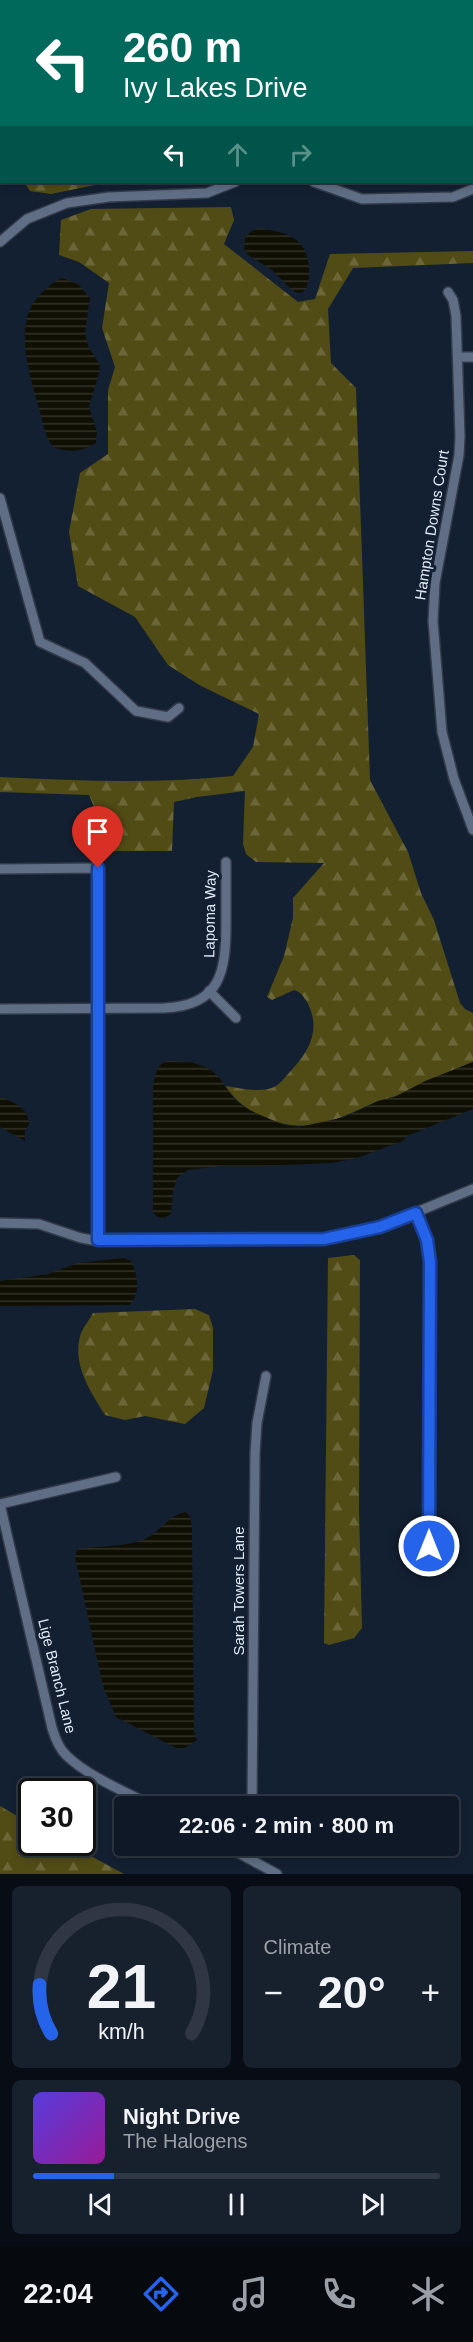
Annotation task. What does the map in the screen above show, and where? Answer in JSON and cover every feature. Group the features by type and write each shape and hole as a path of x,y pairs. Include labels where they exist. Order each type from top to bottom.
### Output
{"street":[{"path":"0,242 27,219 67,203 109,197 207,192 232,183"},
{"path":"317,183 362,199 453,197 473,189"},
{"name":"Hampton Downs Court","path":"448,292 454,307 458,357 459,455 435,583 433,621 442,732 447,756 470,812 473,830"},
{"path":"458,357 473,357"},
{"path":"0,498 40,642 85,663 136,711 168,717 179,708"},
{"name":"Lapoma Way","path":"209,991 222,972 226,951 226,862"},
{"path":"0,869 98,868 98,1240"},
{"path":"0,1009 177,1008 197,1001 209,991 236,1018"},
{"path":"0,1223 39,1224 81,1238 98,1240 324,1239 380,1227 473,1189"},
{"path":"416,1213 427,1240 429,1252 429,1546 436,1569"},
{"name":"Sarah Towers Lane","path":"252,1796 255,1453 257,1423 266,1376"},
{"path":"0,1504 116,1477"},
{"name":"Lige Branch Lane","path":"0,1504 52,1728 60,1746 66,1755 85,1770 134,1796"},
{"path":"247,1856 277,1874"}],"green space":[{"path":"25,183 124,183 95,185 51,194 30,191"},
{"path":"231,207 234,220 224,244 298,302 315,299 330,254 473,251 473,263 353,268 328,309 331,363 356,388 370,780 408,852 421,893 434,920 460,1003 473,1013 473,1062 334,1120 308,1125 279,1123 263,1117 242,1104 225,1086 264,1090 276,1086 296,1065 311,1040 313,1022 303,996 294,990 272,1000 267,997 284,956 293,918 293,898 324,863 256,862 246,854 243,844 245,791 174,802 172,851 113,851 89,795 0,792 0,777 146,781 233,776 253,747 259,714 201,686 168,665 135,617 78,586 69,532 80,473 108,454 108,390 115,367 102,328 109,283 79,262 59,255 61,220 91,209"},
{"path":"354,1255 360,1260 359,1510 362,1628 354,1638 329,1645 324,1643 328,1258"},
{"path":"195,1309 209,1315 213,1328 213,1370 204,1408 185,1424 145,1416 125,1420 105,1415 84,1376 78,1355 81,1333 93,1313"},
{"path":"0,1806 18,1816 18,1856 91,1856 124,1874 0,1874"}],"shaded area":[{"path":"259,228 279,232 300,243 309,269 308,284 303,292 298,293 292,290 272,270 248,255 244,249 245,237"},
{"path":"62,278 78,284 90,298 85,333 88,346 100,365 89,406 97,432 96,443 75,451 53,447 49,441 30,374 25,343 28,314 34,302 52,284"},
{"path":"167,1061 191,1062 208,1068 218,1076 236,1101 249,1110 284,1125 299,1127 345,1117 473,1062 473,1109 407,1136 403,1141 357,1158 332,1163 221,1166 188,1170 177,1178 171,1214 162,1219 153,1212 153,1085 159,1068"},
{"path":"0,1097 15,1103 26,1113 29,1124 25,1131 25,1141 0,1127"},
{"path":"123,1258 131,1261 137,1278 137,1290 129,1305 0,1306 0,1281 48,1274 78,1263"},
{"path":"186,1512 190,1517 192,1528 194,1731 197,1740 185,1748 176,1748 116,1717 103,1686 75,1557 77,1549 143,1540 174,1516"}],"route":[{"path":"98,868 98,1240 300,1241 324,1239 348,1236 380,1227 416,1213 427,1240 430,1262 429,1546"}]}
